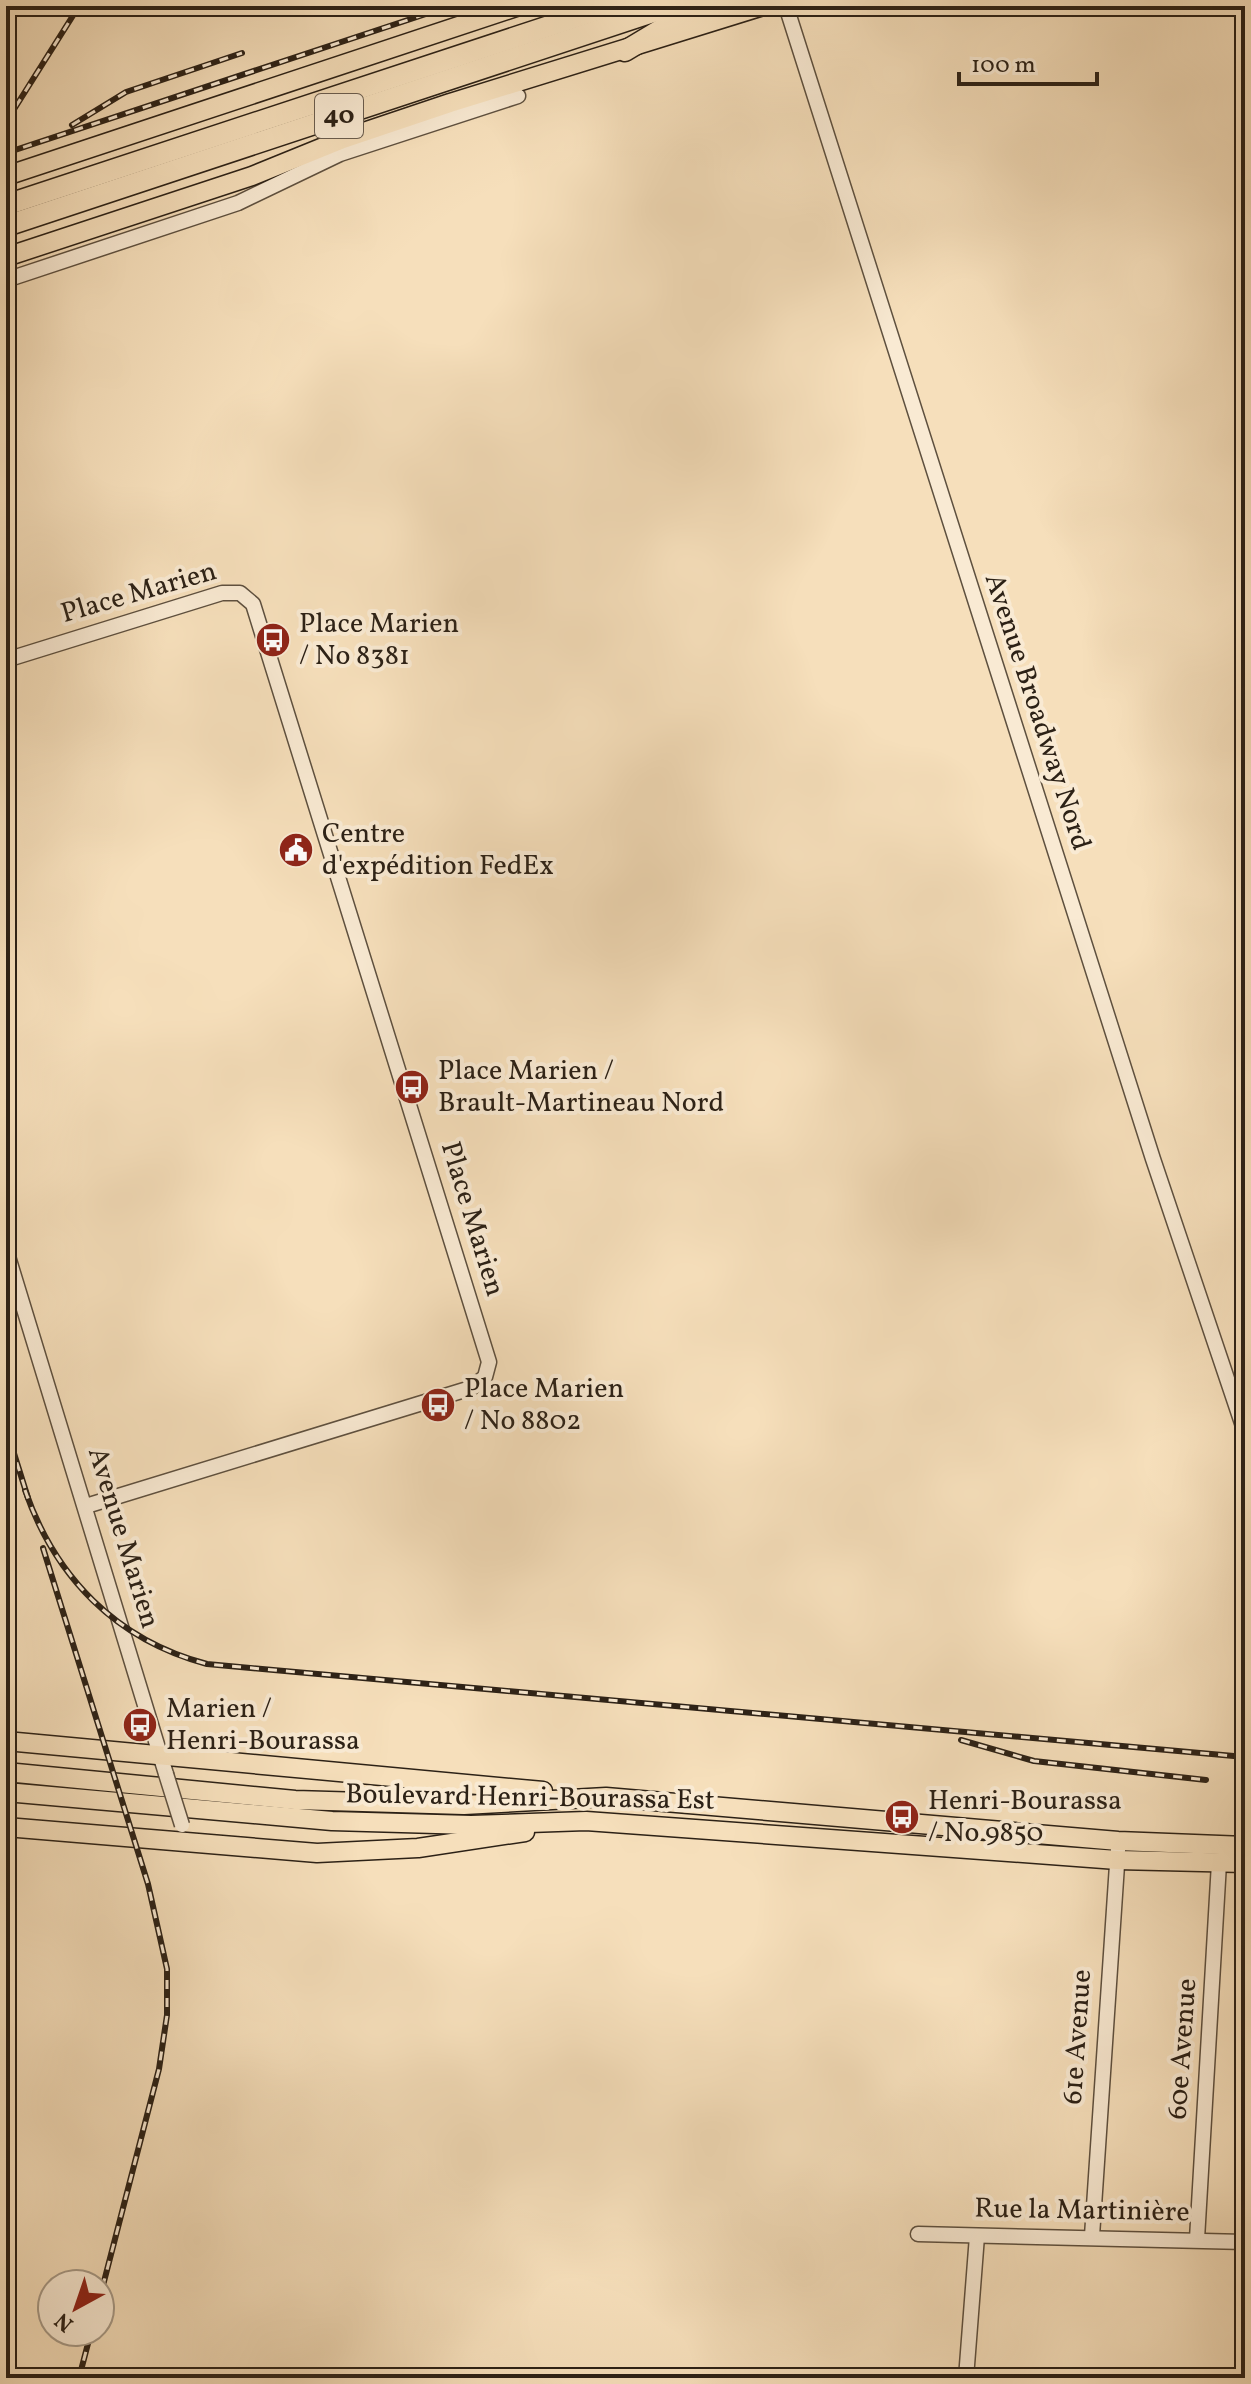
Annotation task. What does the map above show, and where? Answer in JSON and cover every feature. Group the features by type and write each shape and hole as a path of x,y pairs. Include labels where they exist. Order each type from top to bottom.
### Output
{"highway":[{"path":"523,35 596,6"},
{"name":"40","path":"6,205 610,6"},
{"name":"40","path":"6,226 671,6"},
{"path":"625,51 700,6"}],"main road":[{"path":"6,176 519,6"},
{"path":"6,257 252,176 380,126 763,6"},
{"path":"6,1741 606,1797"},
{"name":"Boulevard Henri-Bourassa Est","path":"6,1772 295,1800 464,1805 606,1797 1219,1863 1245,1863"},
{"name":"Boulevard Henri-Bourassa Est","path":"6,1792 346,1822 471,1825 586,1821 1118,1851 1245,1846"},
{"path":"6,1827 184,1834 284,1852 368,1852 494,1838 586,1821"}],"street":[{"name":"Avenue Broadway Nord","path":"786,6 1153,1159 1245,1432"},
{"path":"6,280 238,203 326,160 518,96"},
{"name":"Place Marien","path":"6,660 222,593 240,593 253,604 489,1362 485,1377 471,1388 86,1506"},
{"name":"Avenue Marien","path":"6,1250 184,1834"},
{"name":"61e Avenue","path":"1092,2236 1118,1851"},
{"name":"60e Avenue","path":"1197,2239 1219,1863"},
{"name":"Rue la Martinière","path":"918,2234 1245,2242"},
{"path":"966,2378 977,2236"}],"railway":[{"path":"6,122 79,6"},
{"path":"6,153 450,6"},
{"path":"72,125 126,92 242,53"},
{"path":"6,1428 28,1498"},
{"path":"25,1490 53,1551 93,1601 144,1639 207,1664 1245,1757"},
{"path":"43,1548 148,1884 167,1969 167,2015 159,2069 108,2268"},
{"path":"961,1740 1034,1761 1206,1780"},
{"path":"79,2378 87,2348"}],"place":[{"name":"Place Marien / No 8381","path":"273,640"},
{"name":"Centre d'expédition FedEx","path":"296,850"},
{"name":"Place Marien / Brault-Martineau Nord","path":"412,1087"},
{"name":"Place Marien / No 8802","path":"438,1405"},
{"name":"Marien / Henri-Bourassa","path":"140,1725"},
{"name":"Henri-Bourassa / No 9850","path":"902,1817"}]}
